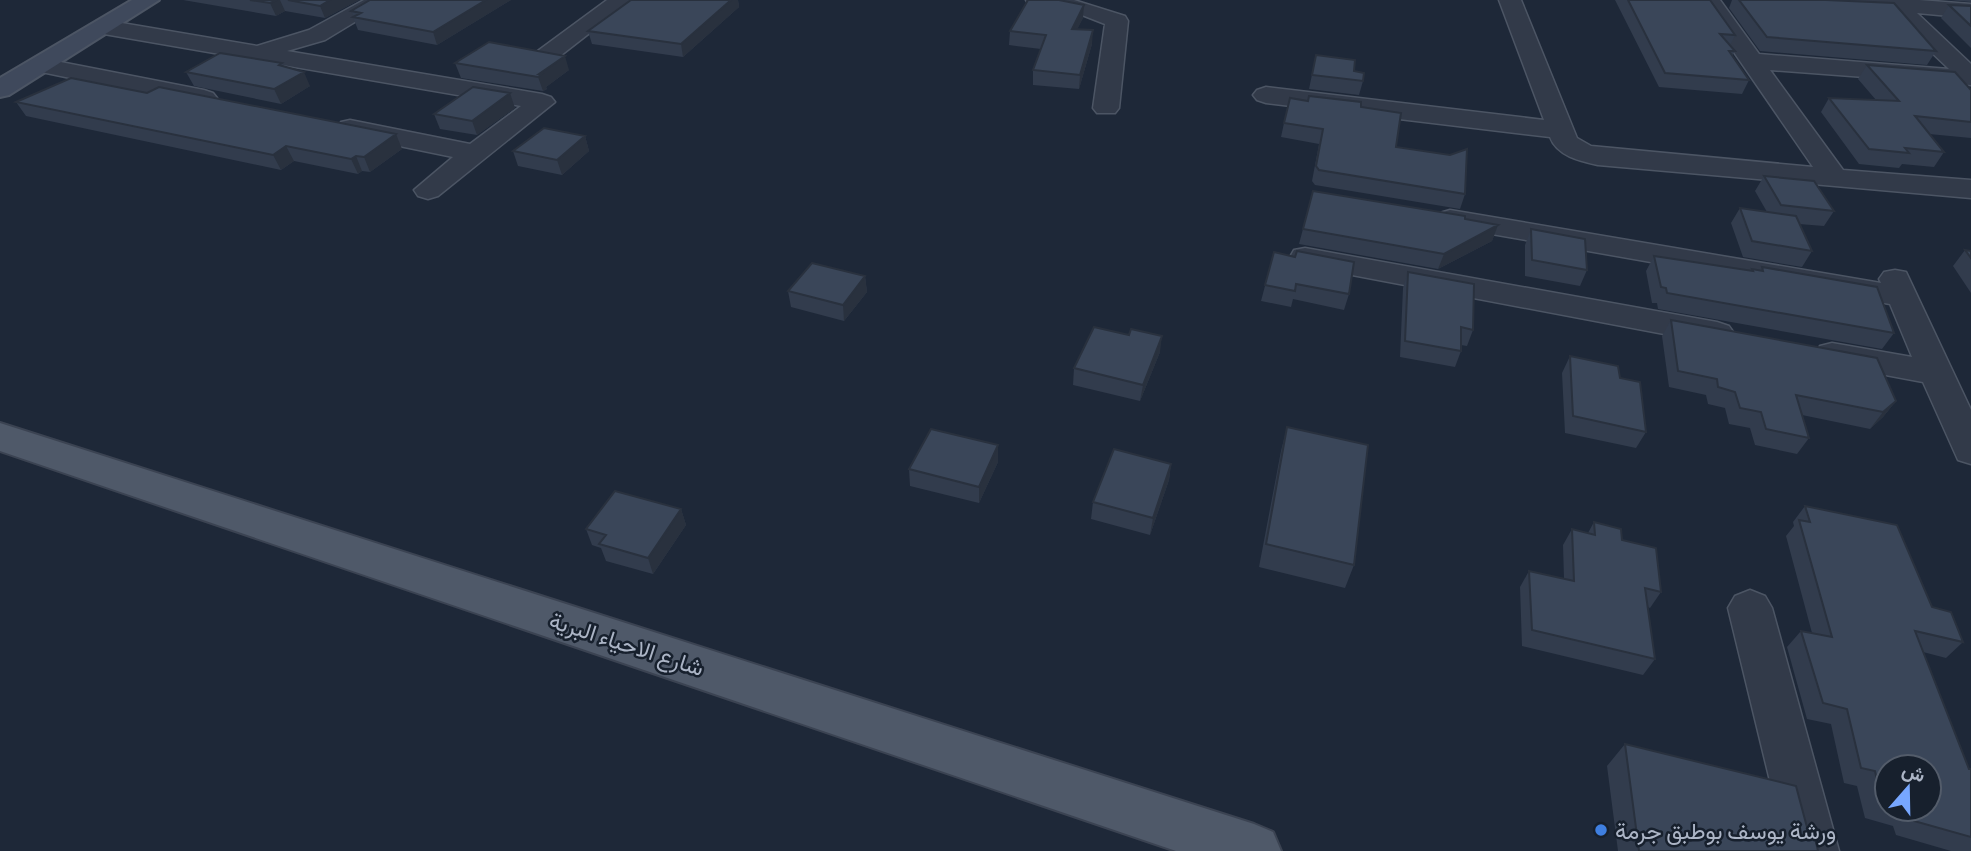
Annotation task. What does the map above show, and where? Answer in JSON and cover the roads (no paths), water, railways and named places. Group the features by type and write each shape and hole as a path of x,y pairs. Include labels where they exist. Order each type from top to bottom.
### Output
{"main road":[{"name":"شارع الاحياء البرية","path":"0,437 1254,851"}],"street":[{"path":"0,89 148,0"},
{"path":"258,52 317,35 380,0"},
{"path":"543,58 621,0"},
{"path":"1037,0 1087,9 1117,21 1106,108"},
{"path":"1510,0 1565,142 1581,152 1598,157 1971,189"},
{"path":"1709,0 1834,177"},
{"path":"1841,0 1892,2 1971,11"},
{"path":"1892,2 1971,77"},
{"path":"104,27 542,102 472,153 428,190"},
{"path":"1752,61 1971,77"},
{"path":"40,65 229,104"},
{"path":"1266,95 1561,130"},
{"path":"324,123 472,153"},
{"path":"1415,214 1898,288 1971,451"},
{"path":"1297,256 1746,338"},
{"path":"1800,348 1936,373"},
{"path":"1750,608 1813,851"}],"place":[{"name":"ورشة يوسف بوطبق جرمة","path":"1601,830"}]}
